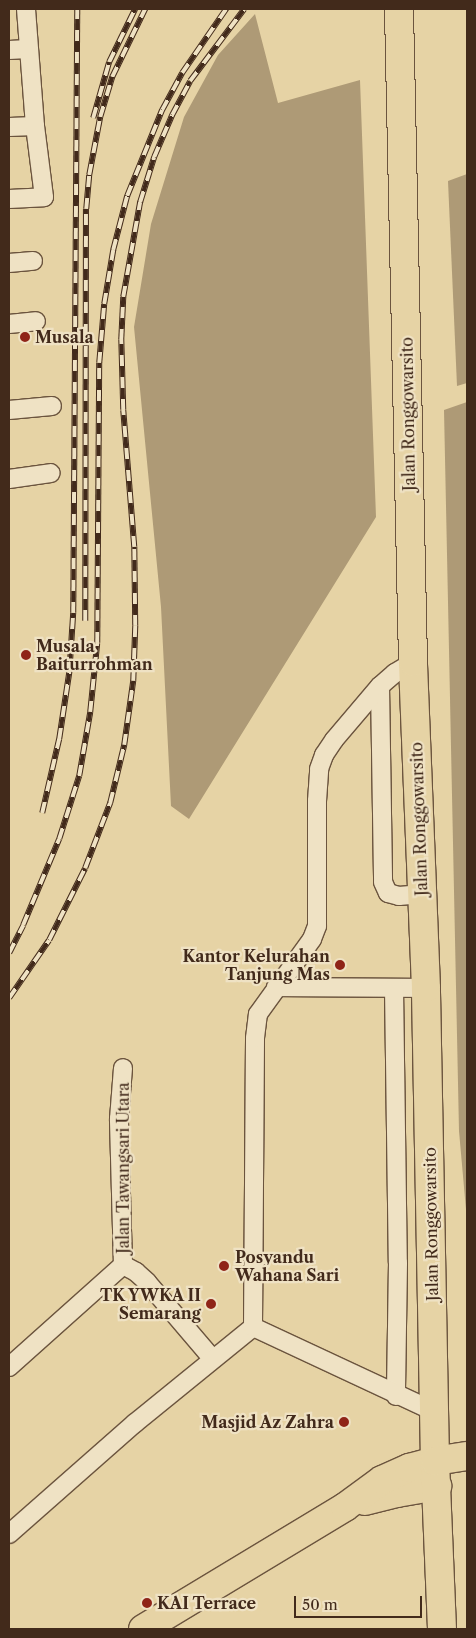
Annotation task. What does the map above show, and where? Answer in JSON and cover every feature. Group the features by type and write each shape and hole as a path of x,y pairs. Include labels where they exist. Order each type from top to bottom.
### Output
{"main road":[{"name":"Jalan Ronggowarsito","path":"399,9 413,662 426,988 436,1474 442,1629"},
{"path":"143,1629 344,1507 397,1493 467,1456"}],"street":[{"path":"9,198 44,197 35,126 26,9"},
{"path":"9,50 28,49"},
{"path":"9,127 35,126"},
{"path":"9,263 32,262"},
{"path":"9,324 36,321"},
{"path":"9,410 52,406"},
{"path":"9,479 51,473"},
{"path":"253,1327 255,1038 258,1014 312,939 316,926 316,801 319,769 334,740 380,686 395,672 413,662"},
{"path":"380,686 383,882 388,893 399,896 422,894"},
{"path":"276,987 426,988"},
{"path":"394,988 398,1263 396,1396"},
{"name":"Jalan Tawangsari Utara","path":"9,1367 123,1265 119,1119 123,1068"},
{"path":"123,1265 136,1272 147,1282 212,1358"},
{"path":"9,1534 212,1358 253,1327"},
{"path":"253,1327 396,1396 435,1412"}],"shaded area":[{"path":"255,14 278,103 360,80 376,517 189,819 171,806 161,607 134,327 151,224 184,117 218,55"},
{"path":"467,174 467,383 457,386 448,181"},
{"path":"467,402 467,1221 459,1131 444,410"}],"railway":[{"path":"42,813 59,739 69,673 73,613 77,9"},
{"path":"93,118 109,62 135,9"},
{"path":"85,621 86,209 89,175 100,117 112,77 145,9"},
{"path":"9,953 23,925 59,839 79,776 90,712 97,643 99,363 104,304 113,250 127,196 162,110 182,73 226,9"},
{"path":"9,998 49,940 85,868 110,803 124,745 133,681 135,626 134,547 123,410 121,340 123,297 140,202 154,157 172,115 190,81 244,9"}],"place":[{"name":"Musala","path":"25,337"},
{"name":"Musala Baiturrohman","path":"26,655"},
{"name":"Kantor Kelurahan Tanjung Mas","path":"340,965"},
{"name":"Posyandu Wahana Sari","path":"224,1266"},
{"name":"TK YWKA II Semarang","path":"211,1304"},
{"name":"Masjid Az Zahra","path":"344,1422"},
{"name":"KAI Terrace","path":"147,1603"}]}
